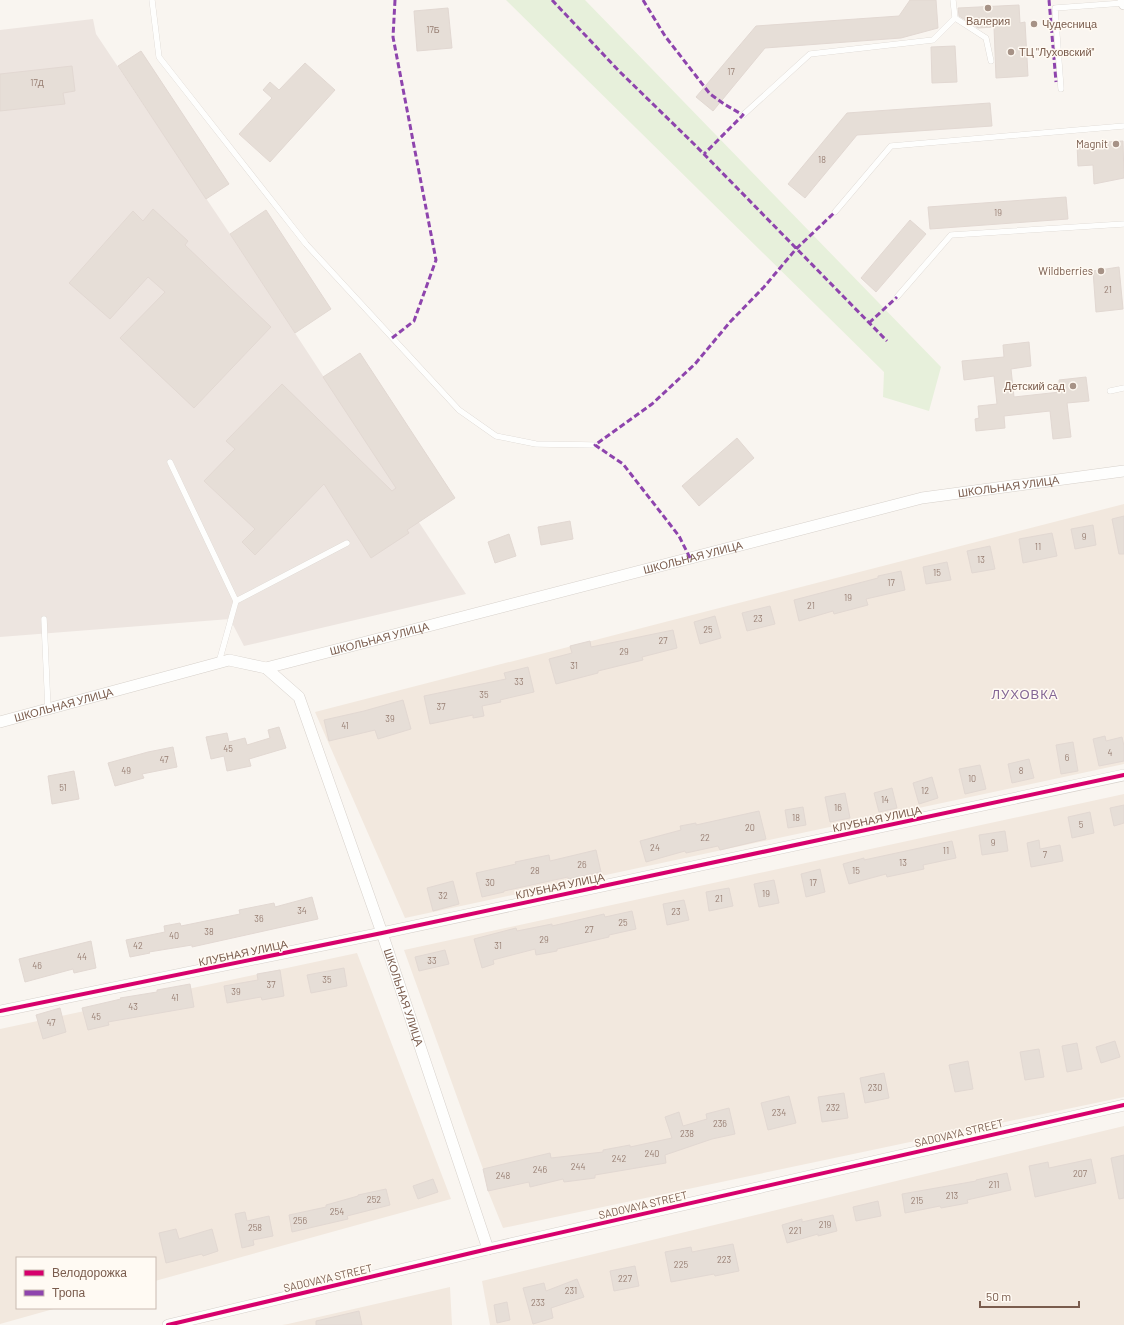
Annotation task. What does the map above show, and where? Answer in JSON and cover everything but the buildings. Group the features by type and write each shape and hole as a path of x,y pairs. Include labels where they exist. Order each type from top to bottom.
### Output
{"street":[{"name":"ШКОЛЬНАЯ УЛИЦА","path":"0,722 219,662 229,660 266,668 922,498 1124,471"},
{"name":"ШКОЛЬНАЯ УЛИЦА","path":"266,668 299,697 382,933 488,1249"},
{"name":"КЛУБНАЯ УЛИЦА","path":"0,1011 382,933 1124,775"},
{"name":"SADOVAYA STREET","path":"168,1325 488,1249 1124,1105"}],"lane":[{"path":"152,0 159,56 306,244 459,410 496,436 536,444 595,446"},
{"path":"953,0 955,18"},
{"path":"1061,88 1055,8 1124,2"},
{"path":"955,18 986,38 991,60"},
{"path":"743,115 810,54 933,40 955,18"},
{"path":"835,212 891,146 1124,126"},
{"path":"897,297 951,235 1124,224"},
{"path":"1110,391 1124,388"},
{"path":"170,462 236,601 219,662"},
{"path":"236,601 347,542"},
{"path":"44,619 48,709"}],"shaded area":[{"path":"93,19 96,34 230,234 466,594 244,646 230,619 0,637 0,30"},
{"path":"1124,504 1124,764 405,918 315,712"},
{"path":"1124,794 1124,1097 503,1228 488,1191 483,1169 404,950"},
{"path":"357,953 451,1199 156,1281 156,1257 16,1257 16,1309 53,1309 0,1324 0,1029"},
{"path":"1124,1126 1124,1325 490,1325 482,1281"},
{"path":"450,1287 452,1325 282,1325 288,1324"}],"green space":[{"path":"506,0 585,0 941,367 929,411 883,397 884,372"}],"marked path":[{"path":"392,338 414,321 436,260 393,37 395,0"},
{"path":"552,0 619,71 695,145 887,341"},
{"path":"643,0 665,36 710,94 743,115 704,154"},
{"path":"1049,0 1056,82"},
{"path":"690,558 679,536 623,464 595,445 652,404 695,364 730,322 764,287 796,249 835,212"},
{"path":"869,323 897,297"}],"cycle path":[{"path":"0,1011 382,933 1124,775"},
{"path":"168,1325 488,1249 1124,1105"}],"place":[{"name":"Валерия","path":"988,8"},
{"name":"Чудесница","path":"1034,24"},
{"name":"ТЦ \"Луховский\"","path":"1011,52"},
{"name":"Magnit","path":"1116,144"},
{"name":"Wildberries","path":"1101,271"},
{"name":"Детский сад","path":"1073,386"}],"district":[{"name":"ЛУХОВКА","path":"1025,694"}]}
